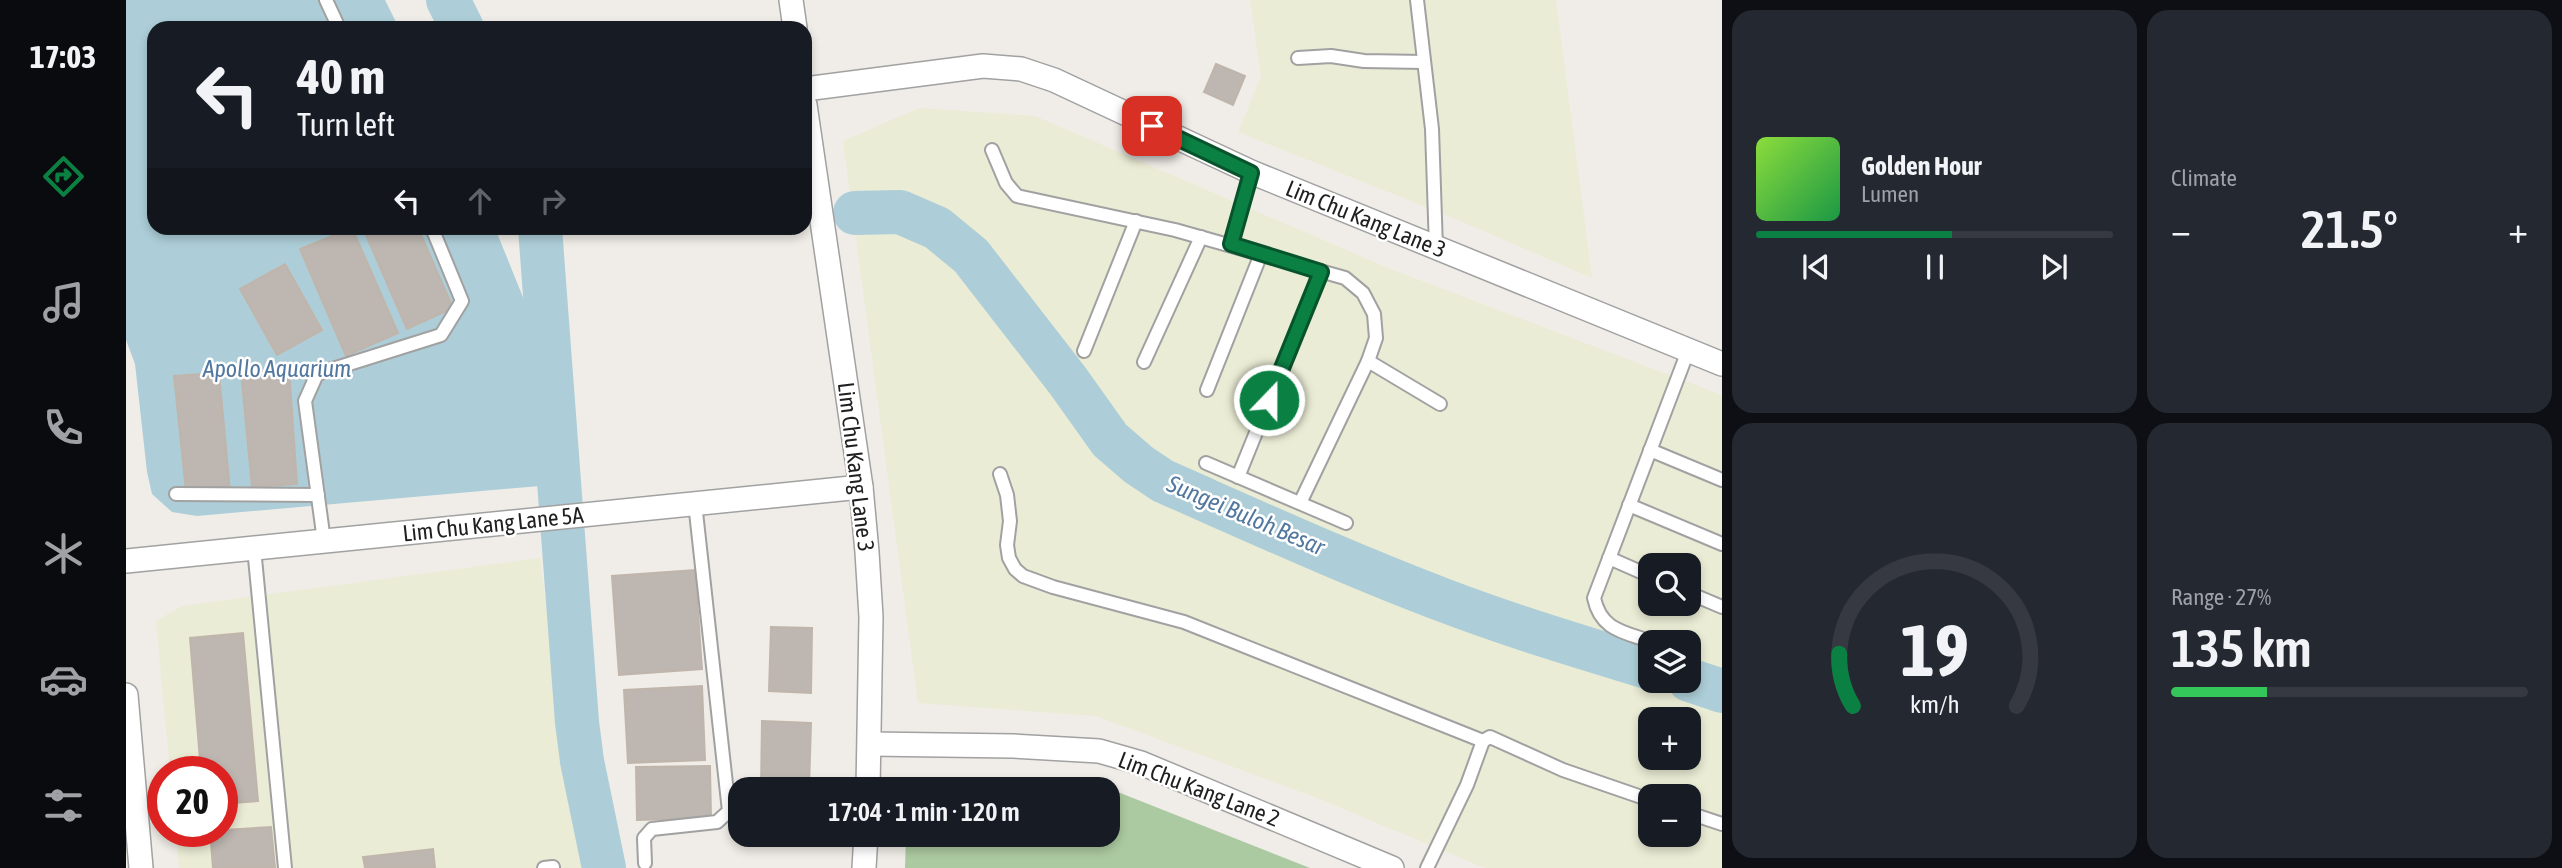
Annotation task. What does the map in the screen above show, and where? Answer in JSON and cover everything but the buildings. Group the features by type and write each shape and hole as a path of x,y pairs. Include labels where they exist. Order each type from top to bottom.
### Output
{"street":[{"path":"792,0 794,21"},
{"name":"Lim Chu Kang Lane 3","path":"812,88 983,66 1021,68 1054,80 1251,173 1722,364"},
{"name":"Lim Chu Kang Lane 3","path":"812,153 861,487 871,617 869,777"},
{"name":"Lim Chu Kang Lane 5A","path":"126,561 861,487"},
{"path":"126,695 141,868"},
{"name":"Lim Chu Kang Lane 2","path":"870,744 1013,746 1099,751 1141,763 1392,868"},
{"path":"864,868 865,847"}],"lane":[{"path":"326,0 336,21"},
{"path":"1417,0 1432,129 1436,248"},
{"path":"1297,58 1331,56 1364,61 1424,62"},
{"path":"992,150 1006,183 1017,196 1231,244 1345,278 1363,293 1374,314 1376,338 1368,361 1300,503"},
{"path":"1231,244 1251,173"},
{"path":"1084,351 1136,222"},
{"path":"324,541 305,401 317,374 441,335 462,301 435,235"},
{"path":"1144,362 1201,237"},
{"path":"1208,390 1261,254"},
{"path":"1238,477 1321,272"},
{"path":"1638,637 1608,626 1596,607 1594,598 1688,351"},
{"path":"1368,361 1440,404"},
{"path":"1650,450 1722,480"},
{"path":"1206,463 1346,523"},
{"path":"1000,474 1007,495 1010,521 1007,545 1009,558 1023,576 1184,622 1483,741"},
{"path":"176,494 318,495"},
{"path":"645,863 644,838 652,829 717,822 729,811 695,503"},
{"path":"1629,505 1722,544"},
{"path":"254,548 285,868"},
{"path":"1609,558 1638,571"},
{"path":"1701,598 1722,607"},
{"path":"1427,868 1467,785 1483,741 1490,737 1563,770 1638,796"},
{"path":"1701,817 1722,824"}],"green space":[{"path":"1250,0 1556,0 1592,278 1451,217 1238,132 1261,77"},
{"path":"919,108 1035,116 1393,270 1722,395 1722,868 1485,868 1317,798 1096,716 918,703 843,141"},
{"path":"540,558 572,820 583,868 179,868 177,847 238,847 238,756 169,756 156,621 182,606"},
{"path":"1120,793 1310,868 905,868 906,847 1120,847"}],"water":[{"name":"Apollo Aquarium","path":"126,0 385,0 396,21 147,21 147,235 498,235 531,317 540,486 197,516 172,512 152,494 147,472 135,364 126,340"}],"waterway":[{"path":"448,0 458,21"},
{"name":"Sungei Buloh Besar","path":"855,213 900,212 937,228 971,256 1110,440 1163,481 1443,600 1638,664"},
{"path":"541,235 577,722 582,761 604,868"},
{"name":"Sungei Buloh Besar","path":"1701,684 1722,691"}],"route":[{"path":"1152,126 1251,173 1231,244 1321,272 1269,400"}]}
